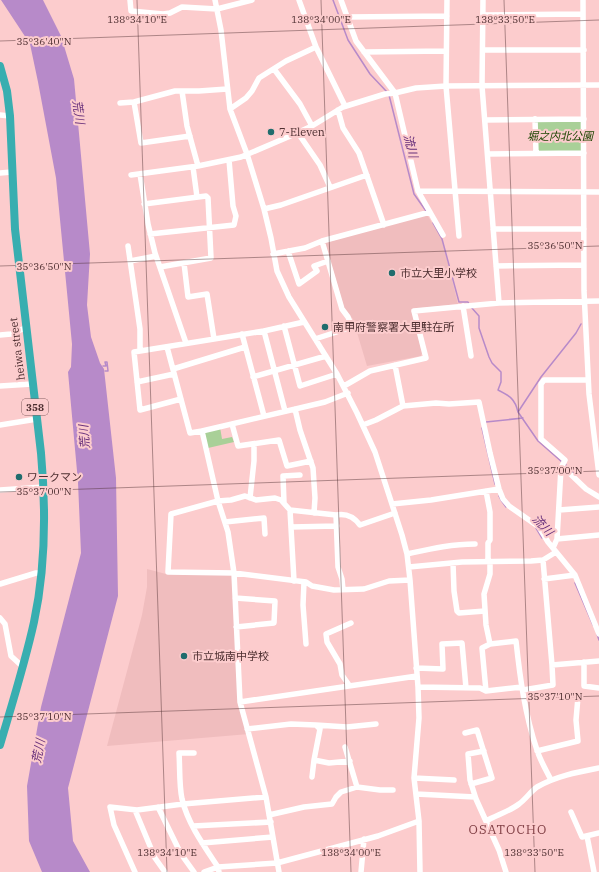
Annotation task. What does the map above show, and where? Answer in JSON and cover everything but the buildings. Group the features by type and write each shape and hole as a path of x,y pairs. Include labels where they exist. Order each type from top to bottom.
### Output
{"highway":[{"name":"heiwa street","path":"0,66 7,91 10,116 15,229 44,487 42,573 34,622 0,745"}],"street":[{"path":"130,0 131,11 163,14 170,13 182,7 217,9 252,0"},
{"path":"215,0 230,109 247,154 264,209 271,238 276,271 304,322 348,393 363,425 375,452 407,554 418,687 419,718 414,778 419,821 420,872"},
{"path":"299,0 316,47 345,106"},
{"path":"341,0 356,41 390,93 418,191 428,212 443,235"},
{"path":"447,0 446,86 459,236"},
{"path":"483,0 482,86 499,303"},
{"path":"583,0 585,302 588,380 593,436 599,475"},
{"path":"483,15 583,14"},
{"path":"347,17 447,16"},
{"path":"230,109 246,98 252,91 259,78 286,61 316,47"},
{"path":"364,52 446,50"},
{"path":"483,50 584,50"},
{"path":"274,69 300,104 312,126"},
{"path":"131,175 195,167 229,160 298,133 345,106 390,93 416,88 446,86 599,85"},
{"path":"120,104 182,91 227,89"},
{"path":"182,91 195,167 197,197"},
{"path":"134,102 140,143 190,136"},
{"path":"338,110 343,128 359,153 384,225"},
{"path":"0,115 10,116"},
{"path":"485,120 584,118"},
{"path":"535,119 536,153"},
{"path":"298,133 320,165 330,187"},
{"path":"488,154 584,153"},
{"path":"150,234 234,225 236,216 229,160"},
{"path":"0,173 12,172"},
{"path":"140,174 150,234 171,302 186,343"},
{"path":"264,209 367,175"},
{"path":"418,191 599,192"},
{"path":"144,204 206,196 208,198 211,258 160,267"},
{"path":"273,254 305,248 322,241 428,212"},
{"path":"493,229 584,229"},
{"path":"315,339 352,327 348,317 342,309 322,241"},
{"path":"128,246 140,329 140,351"},
{"path":"288,251 299,284 317,271 314,266 328,261"},
{"path":"130,261 156,256"},
{"path":"184,263 188,297 207,294 214,339"},
{"path":"496,266 584,265"},
{"path":"344,386 370,371 426,358 414,311 499,303 599,301"},
{"path":"467,305 471,356"},
{"path":"181,399 140,410 134,352 264,331 304,322"},
{"path":"284,326 300,386 337,374"},
{"path":"0,335 11,334 26,328"},
{"path":"264,331 285,411"},
{"path":"242,334 264,416"},
{"path":"167,347 190,433 325,402 348,393"},
{"path":"137,382 173,372 245,347"},
{"path":"253,377 326,356"},
{"path":"395,365 403,406"},
{"path":"588,380 544,380 541,384 541,439 586,489 599,497"},
{"path":"0,386 32,384"},
{"path":"363,425 403,406 436,403 449,404 479,402 498,489 503,499 509,506 539,527 554,550 575,575 599,634"},
{"path":"295,409 300,430 313,468 315,498 314,513"},
{"path":"0,424 37,420"},
{"path":"232,424 238,446 279,440 287,466 311,462"},
{"path":"202,431 218,501 228,532 234,573 240,702 266,797 279,872"},
{"path":"250,498 254,461 254,444"},
{"path":"409,567 454,563 543,560 554,550 557,539 563,464"},
{"path":"284,503 283,476 300,475"},
{"path":"0,490 44,487"},
{"path":"392,504 431,500 498,489"},
{"path":"486,491 490,512 490,540 488,544 490,574 484,594 490,644"},
{"path":"294,581 290,510 281,500 275,498 256,500 245,496 231,500 218,501 171,514 168,572 234,573 294,581 304,582 312,586 334,590 370,588 389,581 410,580"},
{"path":"559,510 599,507"},
{"path":"290,510 336,516 341,514 353,517 360,525 395,513"},
{"path":"336,516 338,567 342,579 343,590"},
{"path":"225,522 264,518 265,534"},
{"path":"291,527 337,526"},
{"path":"557,539 599,535"},
{"path":"407,554 441,546 475,544"},
{"path":"418,687 480,688 486,691 553,685 543,560"},
{"path":"454,563 457,611 459,613 485,611"},
{"path":"0,584 36,573 42,573"},
{"path":"544,579 575,575"},
{"path":"304,582 306,644"},
{"path":"235,598 275,601 274,623 252,624 236,627"},
{"path":"0,618 5,624 12,656 23,666"},
{"path":"349,685 342,675 340,664 327,642 326,634 351,623"},
{"path":"486,691 482,648 490,644 516,641 529,724 537,751 551,780"},
{"path":"416,668 443,669 442,644 462,643 466,688"},
{"path":"552,665 599,661"},
{"path":"584,662 584,686 599,688"},
{"path":"240,702 417,676"},
{"path":"537,751 578,741 576,720 578,697"},
{"path":"247,729 291,724 347,727 376,724"},
{"path":"312,777 320,729 316,725"},
{"path":"465,733 477,730 492,778 471,784"},
{"path":"346,747 357,787"},
{"path":"484,751 468,754 471,784 490,834 499,850 506,872"},
{"path":"194,753 179,753 183,804 202,843 219,870"},
{"path":"314,760 329,763 350,761"},
{"path":"486,821 518,805 524,801 529,793 551,780 577,772 599,768"},
{"path":"414,778 454,780"},
{"path":"269,815 304,806 332,804 341,792 357,787 393,790"},
{"path":"416,794 475,797"},
{"path":"135,872 114,825 110,807 135,810 183,804 266,797"},
{"path":"158,807 181,854 194,872"},
{"path":"135,810 155,858 165,872"},
{"path":"571,812 582,837 599,833"},
{"path":"204,872 277,863 364,839 419,821"},
{"path":"193,826 271,822"},
{"path":"587,836 594,872"},
{"path":"202,843 273,838"},
{"path":"361,872 364,839"}],"shaded area":[{"name":"市立大里小学校","path":"426,213 442,239 458,304 411,309 422,353 421,356 367,366 353,319 345,311 325,243"},
{"name":"市立城南中学校","path":"147,569 166,574 234,573 240,702 249,734 107,746 142,615 147,587"}],"green space":[{"name":"堀之内北公園","path":"535,119 584,119 584,153 536,153"},
{"path":"220,427 222,439 232,437 234,442 208,448 204,430"}],"water":[{"name":"荒川","path":"1,0 43,0 61,36 74,79 90,254 87,305 91,337 100,363 104,369 116,478 118,596 68,788 73,841 90,872 42,872 29,841 27,786 41,707 81,553 78,482 68,372 71,367 72,344 56,178 30,44"}],"waterway":[{"name":"流川","path":"333,0 348,40 370,74 387,92"},
{"name":"流川","path":"389,95 414,194 426,211"},
{"name":"流川","path":"433,223 442,239 459,302 468,302 469,304"},
{"path":"471,307 479,316 479,328 489,357 492,363 501,372 501,382 498,390 511,398 518,412"},
{"path":"562,462 538,441 518,412 541,377 576,333 581,324"},
{"path":"103,366 106,366 105,362 107,362 108,371 105,371"},
{"path":"486,422 523,418"},
{"name":"流川","path":"482,428 495,484"},
{"path":"565,464 575,474"},
{"name":"流川","path":"499,496 506,507"},
{"name":"流川","path":"536,528 542,538"},
{"name":"流川","path":"575,583 593,625"},
{"name":"流川","path":"597,634 599,640"}],"place":[{"name":"7-Eleven","path":"271,132"},
{"name":"市立大里小学校","path":"392,273"},
{"name":"南甲府警察署大里駐在所","path":"325,327"},
{"name":"ワークマン","path":"19,477"},
{"name":"市立城南中学校","path":"184,656"}],"district":[{"name":"OSATOCHO","path":"508,829"}]}
